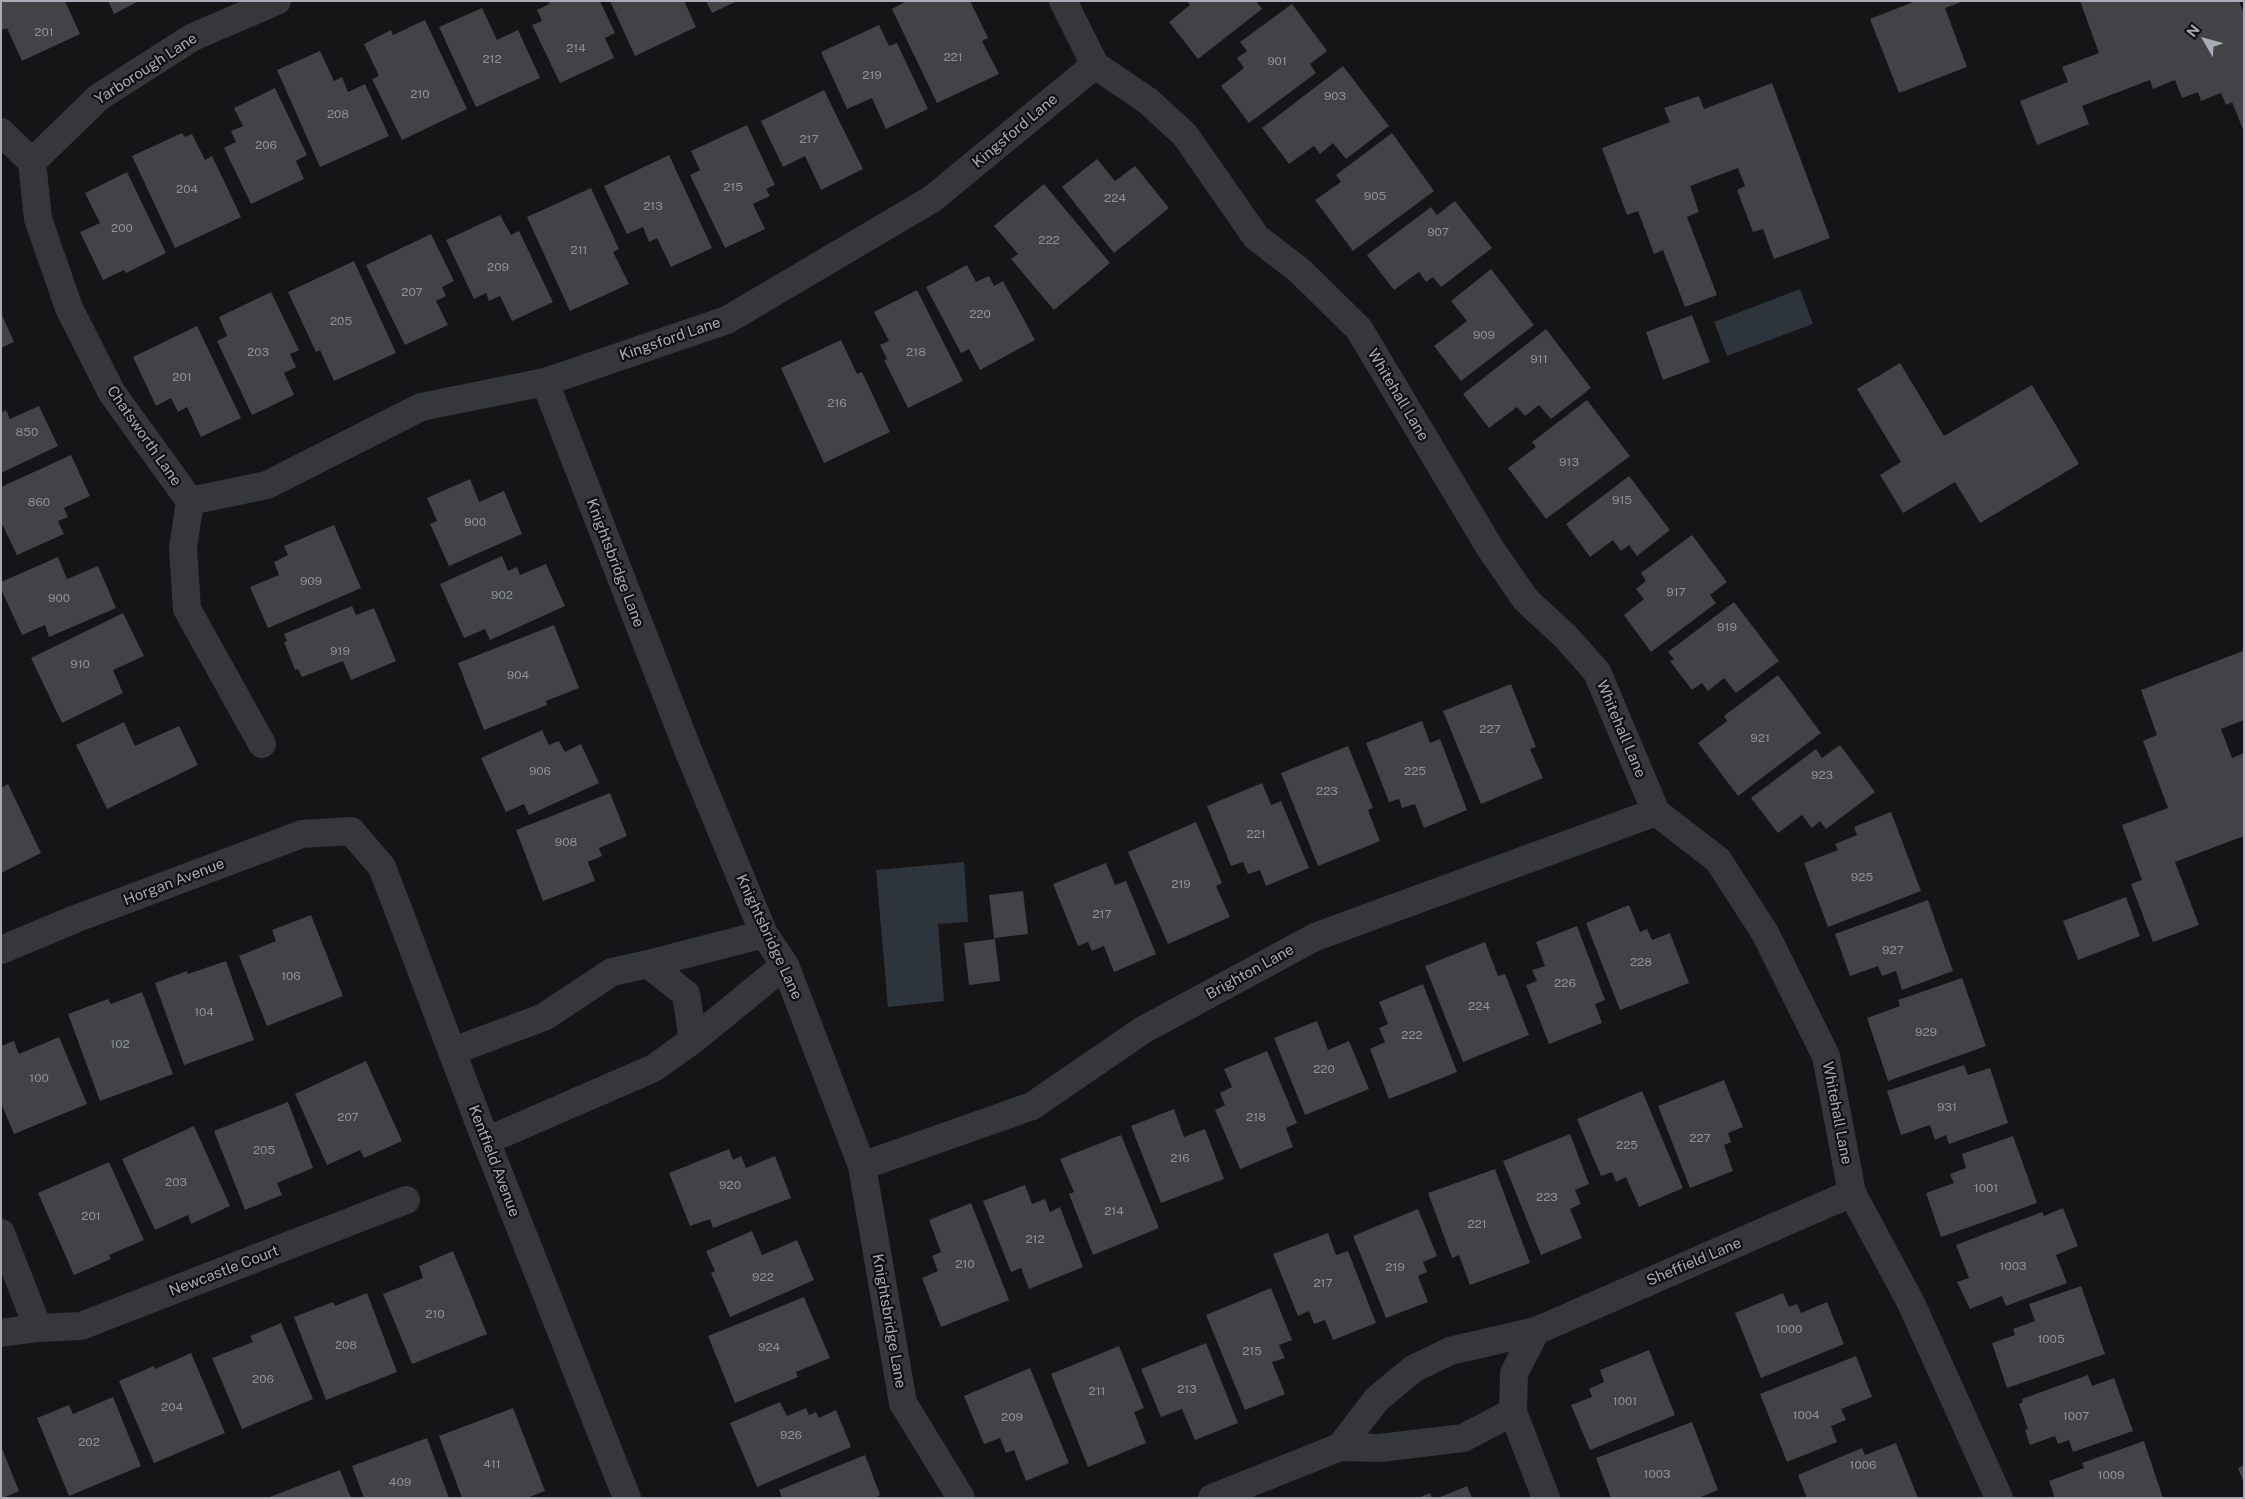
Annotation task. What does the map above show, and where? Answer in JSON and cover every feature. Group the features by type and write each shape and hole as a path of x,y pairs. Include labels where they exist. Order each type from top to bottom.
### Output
{"street":[{"name":"Yarborough Lane","path":"32,162 99,97 193,37 277,1"},
{"name":"Whitehall Lane","path":"1063,1 1095,64 1148,100 1186,135 1256,237 1300,271 1360,329 1490,548 1526,600 1566,637 1596,672 1656,812 1718,860 1765,933 1826,1056 1852,1193 1912,1303 1999,1498"},
{"name":"Kingsford Lane","path":"190,501 267,485 421,407 545,382 727,320 932,199 1095,64"},
{"path":"1,132 32,162"},
{"name":"Chatsworth Lane","path":"32,162 38,220 69,308 112,394 190,501 183,548 187,609 262,744"},
{"name":"Knightsbridge Lane","path":"545,382 684,741 764,934 785,965 862,1166 904,1403 961,1498"},
{"name":"Brighton Lane","path":"862,1166 1032,1106 1143,1030 1315,937 1656,812"},
{"name":"Horgan Avenue","path":"1,950 75,919 302,834 350,831"},
{"name":"Kentfield Avenue","path":"350,831 382,867 486,1141 627,1498"},
{"path":"453,1051 544,1017 612,972 764,934"},
{"path":"648,964 686,994 693,1040"},
{"path":"486,1141 654,1068 693,1040 785,965"},
{"name":"Sheffield Lane","path":"1340,1447 1377,1400 1413,1369 1450,1351 1536,1331 1852,1193"},
{"name":"Newcastle Court","path":"1,1333 38,1328 81,1326 406,1200"},
{"path":"1,1233 38,1328"},
{"path":"1536,1331 1514,1372 1513,1412 1546,1498"},
{"path":"1212,1498 1340,1447 1380,1448 1463,1438 1513,1412"}],"shaded area":[{"path":"1800,289 1813,324 1727,356 1714,322"},
{"path":"964,862 968,922 938,924 944,1001 888,1007 876,870"}],"building":[{"path":"1,1 65,1 80,34 22,61 7,28 3,30 1,27"},
{"path":"108,1 139,1 114,14"},
{"path":"548,1 600,1 615,33 605,38 614,58 560,83 532,25 542,21 537,10 549,4"},
{"path":"610,1 684,1 696,27 635,56"},
{"path":"706,1 737,1 712,13"},
{"path":"907,1 970,1 988,38 982,41 999,74 937,103 892,9"},
{"path":"1187,1 1256,1 1262,9 1198,59 1169,22 1190,5"},
{"path":"1916,1 1964,1 1945,8 1967,67 1899,93 1870,19"},
{"path":"2080,1 2239,1 2244,14 2244,132 2232,102 2226,105 2221,93 2201,101 2198,92 2182,98 2175,80 2153,89 2150,80 2082,106 2089,124 2037,145 2020,101 2068,82 2062,67 2099,53"},
{"path":"1292,4 1327,51 1310,64 1316,73 1249,123 1221,86 1244,68 1237,58 1247,51 1240,42"},
{"path":"482,8 497,40 518,30 540,78 476,107 439,27"},
{"path":"425,20 467,109 402,140 372,79 379,76 364,44 391,30 393,35"},
{"path":"879,25 889,46 897,43 928,109 886,129 872,98 847,109 821,52"},
{"path":"320,51 334,81 342,77 348,92 365,84 389,136 320,167 277,70"},
{"path":"1343,66 1389,126 1346,159 1333,143 1320,154 1314,146 1289,164 1262,128"},
{"path":"1772,83 1830,238 1774,259 1763,229 1753,232 1737,190 1745,186 1738,168 1690,186 1699,212 1687,217 1717,295 1685,307 1663,250 1654,254 1638,211 1627,215 1602,148 1670,122 1664,108 1699,96 1704,109"},
{"path":"275,88 307,155 296,161 304,179 251,204 224,148 236,142 231,131 243,126 234,108"},
{"path":"824,90 863,169 821,190 805,156 783,167 761,121"},
{"path":"747,125 775,185 766,189 770,196 753,204 765,229 725,248 690,175 700,170 691,151"},
{"path":"182,133 185,137 192,134 205,160 212,156 241,217 175,248 132,156"},
{"path":"1392,133 1434,191 1353,251 1315,200 1341,182 1336,175"},
{"path":"669,155 712,248 671,267 657,238 649,242 643,227 627,234 604,186"},
{"path":"1097,159 1115,181 1135,166 1169,208 1114,253 1062,187"},
{"path":"127,172 166,253 126,273 124,270 103,280 80,232 100,223 85,193"},
{"path":"1044,184 1110,263 1054,310 1011,259 1018,254 994,226"},
{"path":"591,188 619,249 613,252 629,284 570,311 527,217"},
{"path":"1455,201 1492,248 1441,287 1433,277 1426,282 1419,272 1394,290 1367,255 1431,207 1437,215"},
{"path":"500,215 511,235 519,231 553,302 512,321 500,296 489,301 486,293 474,299 446,240"},
{"path":"431,234 454,281 442,287 446,296 436,301 448,325 405,345 366,265"},
{"path":"354,261 396,353 334,381 320,350 316,352 288,292"},
{"path":"967,265 976,282 989,276 994,286 1003,281 1035,340 980,370 969,349 961,353 926,287"},
{"path":"1491,269 1534,325 1461,381 1434,346 1467,321 1451,301"},
{"path":"917,290 963,381 908,408 884,360 887,359 880,345 889,341 874,312"},
{"path":"271,292 299,350 290,354 296,367 284,373 294,395 252,415 217,341 227,336 219,317"},
{"path":"1,313 14,342 1,348"},
{"path":"1692,315 1710,362 1663,380 1646,332"},
{"path":"197,326 241,418 201,437 187,407 178,412 171,398 156,406 133,357"},
{"path":"1546,329 1591,388 1551,419 1539,405 1525,416 1517,407 1489,428 1463,394"},
{"path":"841,340 857,374 862,372 890,432 824,463 781,368"},
{"path":"1900,363 1944,436 2032,385 2079,464 1980,523 1955,482 1903,513 1880,475 1901,462 1857,389"},
{"path":"1587,400 1630,456 1546,519 1508,468 1536,447 1532,442"},
{"path":"39,406 58,446 1,473 1,413 6,410 10,419"},
{"path":"71,455 90,496 64,508 68,517 58,521 64,534 17,555 1,522 1,487"},
{"path":"1629,476 1670,530 1637,556 1629,545 1621,551 1613,540 1590,557 1566,524"},
{"path":"470,479 479,502 504,491 522,534 449,566 430,524 437,521 427,498"},
{"path":"334,525 361,588 268,628 250,587 279,575 274,562 288,555 284,546"},
{"path":"1692,535 1727,582 1710,595 1716,603 1651,652 1624,615 1644,599 1636,589 1646,581 1641,573"},
{"path":"502,556 508,571 517,567 520,575 546,564 565,606 490,640 485,629 464,638 440,584"},
{"path":"58,557 67,579 98,566 116,608 49,637 45,625 22,635 1,589 1,582"},
{"path":"1734,602 1779,661 1736,693 1724,678 1708,691 1702,683 1692,690 1670,661 1674,659 1668,652"},
{"path":"352,606 356,615 374,608 396,661 351,680 343,661 302,677 298,669 295,670 284,642 287,641 284,634"},
{"path":"123,613 144,656 113,670 123,693 62,723 31,658"},
{"path":"554,625 579,688 546,701 547,705 484,730 458,663"},
{"path":"2243,651 2244,720 2221,729 2232,758 2244,753 2244,836 2175,862 2199,925 2153,942 2131,884 2142,880 2122,825 2168,808 2143,741 2157,735 2141,690"},
{"path":"1778,675 1821,733 1738,796 1698,743 1727,721 1724,716"},
{"path":"1511,684 1536,747 1530,749 1543,778 1481,804 1443,711"},
{"path":"1422,721 1430,743 1440,739 1467,810 1424,828 1415,804 1402,808 1399,799 1389,802 1366,743"},
{"path":"124,722 135,746 179,726 198,765 107,809 76,745"},
{"path":"542,730 549,745 559,741 565,752 581,744 599,783 529,815 524,804 506,812 481,758"},
{"path":"1840,745 1875,792 1826,829 1820,821 1812,828 1802,815 1778,833 1751,798 1816,749 1822,758"},
{"path":"1348,746 1373,808 1368,810 1380,841 1318,866 1281,773"},
{"path":"1262,783 1271,805 1281,801 1309,868 1266,886 1260,870 1248,874 1243,862 1231,866 1207,806"},
{"path":"8,784 41,853 1,873 1,788"},
{"path":"610,793 627,836 599,848 602,856 588,862 595,881 543,901 516,830"},
{"path":"1891,812 1921,891 1828,927 1804,863 1838,850 1835,844 1857,835 1854,827"},
{"path":"1196,822 1222,883 1216,886 1230,917 1168,944 1128,852"},
{"path":"1106,863 1115,885 1126,881 1156,954 1114,972 1104,946 1092,951 1088,942 1078,946 1053,884"},
{"path":"1023,891 1028,934 994,938 989,895"},
{"path":"2126,897 2140,936 2078,960 2063,921"},
{"path":"1928,900 1953,971 1902,990 1896,971 1882,976 1878,966 1850,976 1835,934"},
{"path":"1629,905 1640,932 1647,929 1652,940 1670,933 1689,983 1620,1010 1586,923"},
{"path":"311,915 343,996 267,1026 239,956 276,941 272,930"},
{"path":"1577,926 1605,1000 1595,1004 1602,1023 1549,1044 1526,985 1537,981 1532,970 1545,966 1536,942"},
{"path":"995,939 1000,981 969,985 964,943"},
{"path":"1485,942 1498,976 1505,974 1529,1035 1463,1062 1425,966"},
{"path":"226,961 254,1040 184,1065 155,983 187,971 188,974"},
{"path":"1962,978 1986,1046 1888,1081 1867,1018 1900,1006 1898,1000"},
{"path":"1423,984 1457,1072 1389,1099 1370,1049 1385,1042 1379,1028 1388,1024 1379,1002"},
{"path":"142,992 173,1074 100,1101 68,1014 108,999 111,1004"},
{"path":"1317,1021 1328,1050 1349,1041 1369,1089 1305,1115 1274,1038"},
{"path":"59,1037 87,1104 14,1134 1,1103 1,1046 14,1041 19,1054"},
{"path":"1267,1051 1297,1123 1286,1128 1293,1147 1240,1169 1215,1110 1225,1105 1220,1093 1232,1087 1224,1069"},
{"path":"366,1061 402,1141 364,1158 360,1150 327,1165 295,1094"},
{"path":"1964,1065 1968,1075 1990,1068 2008,1123 1949,1144 1946,1135 1935,1140 1930,1125 1901,1135 1887,1091"},
{"path":"1724,1080 1743,1127 1728,1133 1731,1142 1724,1145 1733,1171 1690,1188 1658,1106"},
{"path":"1642,1091 1683,1188 1639,1207 1626,1177 1616,1182 1612,1172 1601,1176 1577,1119"},
{"path":"288,1102 313,1168 277,1183 282,1195 245,1210 214,1131"},
{"path":"1174,1109 1184,1137 1205,1129 1224,1179 1161,1203 1131,1126"},
{"path":"194,1126 230,1206 191,1224 188,1215 155,1230 122,1159"},
{"path":"1570,1134 1589,1184 1575,1190 1581,1204 1570,1209 1582,1238 1541,1255 1503,1161"},
{"path":"1121,1135 1159,1228 1093,1255 1069,1194 1074,1192 1060,1159"},
{"path":"2013,1136 2037,1203 1941,1237 1926,1193 1954,1183 1950,1174 1966,1168 1962,1154"},
{"path":"729,1149 733,1160 741,1156 746,1168 775,1156 791,1198 713,1228 710,1219 690,1226 669,1173"},
{"path":"109,1162 144,1240 109,1255 111,1259 74,1275 38,1193"},
{"path":"1495,1169 1530,1263 1470,1285 1459,1255 1452,1258 1428,1193"},
{"path":"1025,1185 1032,1204 1045,1199 1050,1212 1060,1207 1083,1267 1029,1289 1021,1268 1011,1272 983,1201"},
{"path":"971,1203 1009,1300 941,1327 922,1278 938,1271 932,1256 941,1252 929,1220"},
{"path":"2063,1208 2078,1246 2056,1255 2067,1283 2006,1306 2002,1296 1970,1309 1957,1282 1969,1278 1956,1245 2042,1212 2044,1216"},
{"path":"1418,1209 1437,1256 1423,1262 1427,1272 1418,1276 1428,1302 1386,1318 1353,1236"},
{"path":"752,1231 762,1255 797,1240 814,1280 730,1317 711,1273 715,1271 706,1251"},
{"path":"1328,1233 1336,1255 1348,1251 1376,1323 1333,1340 1325,1320 1314,1324 1309,1311 1298,1316 1273,1254"},
{"path":"453,1251 487,1334 412,1364 383,1294 423,1278 419,1266"},
{"path":"2081,1286 2105,1354 2007,1388 1992,1343 2015,1335 2013,1329 2035,1321 2029,1304"},
{"path":"1271,1288 1292,1340 1279,1345 1285,1358 1272,1362 1285,1394 1245,1410 1206,1315"},
{"path":"367,1293 397,1372 326,1400 294,1317 333,1302 335,1306"},
{"path":"1783,1293 1789,1307 1797,1304 1801,1313 1827,1302 1844,1344 1761,1378 1735,1313"},
{"path":"804,1297 830,1358 796,1372 798,1377 735,1403 708,1336"},
{"path":"281,1323 313,1399 242,1429 212,1358 253,1342 250,1336"},
{"path":"1206,1343 1238,1423 1195,1440 1182,1409 1161,1417 1141,1369"},
{"path":"1119,1346 1144,1408 1134,1412 1146,1443 1088,1467 1051,1374"},
{"path":"1649,1350 1675,1415 1590,1450 1571,1405 1592,1397 1589,1389 1604,1382 1600,1370"},
{"path":"191,1353 225,1433 154,1463 119,1381 154,1366 155,1369"},
{"path":"1856,1356 1872,1397 1841,1409 1846,1420 1831,1426 1837,1442 1787,1462 1760,1394"},
{"path":"1030,1368 1069,1463 1026,1481 1014,1450 1006,1453 1000,1438 984,1444 964,1396"},
{"path":"2088,1375 2092,1386 2114,1378 2133,1431 2073,1452 2069,1440 2058,1444 2055,1436 2030,1445 2025,1430 2028,1429 2019,1404 2023,1402 2022,1399"},
{"path":"113,1397 141,1466 69,1496 37,1418 69,1405 73,1414"},
{"path":"780,1402 787,1416 806,1408 809,1415 816,1412 819,1418 836,1410 851,1447 757,1487 730,1423"},
{"path":"513,1408 545,1491 527,1498 462,1498 439,1436"},
{"path":"1692,1422 1718,1490 1698,1498 1611,1498 1596,1458"},
{"path":"427,1438 449,1498 364,1498 352,1466"},
{"path":"2144,1441 2163,1498 2055,1498 2049,1481 2084,1468 2082,1463"},
{"path":"1896,1443 1918,1498 1807,1498 1798,1475 1862,1448 1865,1455"},
{"path":"1,1446 19,1491 3,1498 1,1498"},
{"path":"865,1455 880,1495 874,1498 782,1498 779,1490"},
{"path":"2244,1465 2244,1483 2238,1468"},
{"path":"340,1470 351,1498 267,1498"},
{"path":"1467,1486 1472,1498 1438,1498"},
{"path":"1430,1493 1432,1498 1418,1498"}]}
